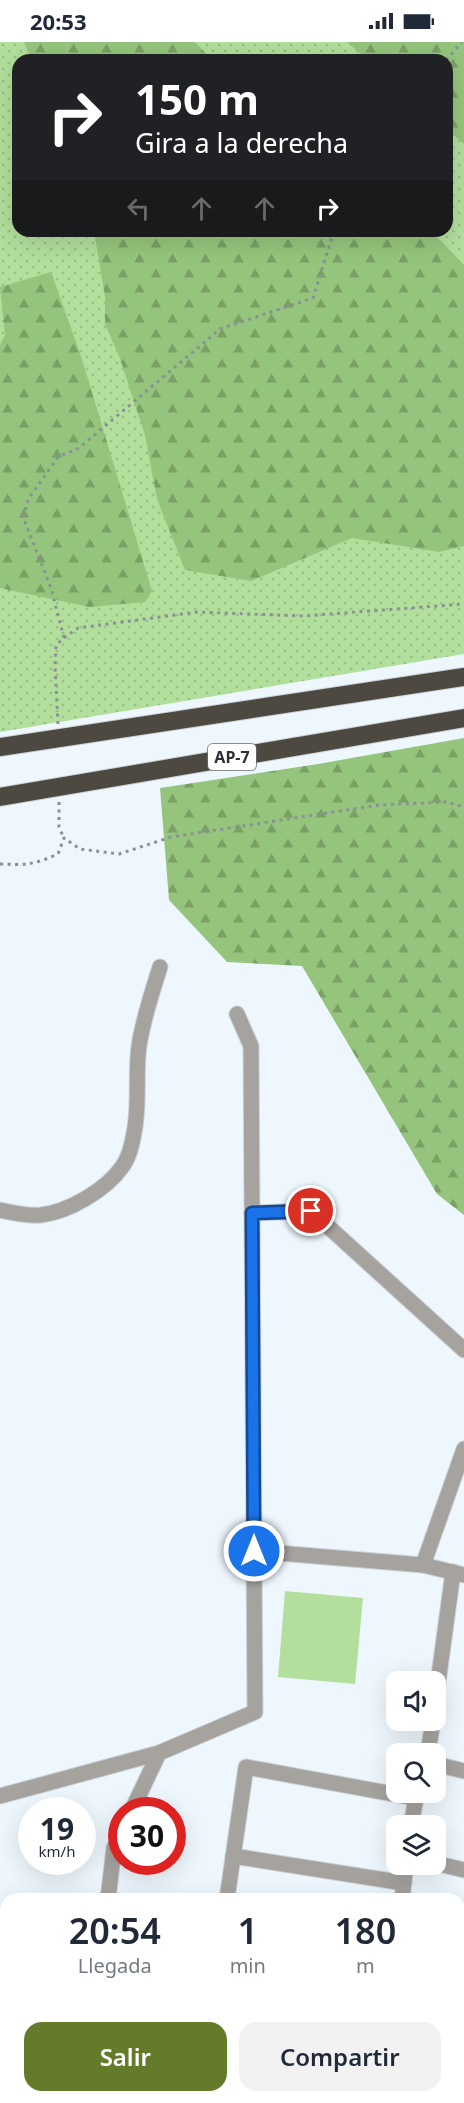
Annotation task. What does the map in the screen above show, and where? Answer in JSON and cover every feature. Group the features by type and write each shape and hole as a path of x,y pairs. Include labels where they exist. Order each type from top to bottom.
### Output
{"highway":[{"path":"0,747 464,677"},
{"name":"AP-7","path":"0,797 464,718"}],"street":[{"path":"0,1210 39,1215 57,1212 93,1194 122,1168 131,1148 135,1131 139,1047 160,967"},
{"path":"0,1796 159,1754 255,1712 251,1046 237,1014"},
{"path":"252,1213 311,1211 464,1350"},
{"path":"423,1565 464,1449"},
{"path":"254,1551 423,1565 459,1573 441,1671"},
{"path":"138,1797 159,1754"},
{"path":"228,1893 246,1767 386,1790"},
{"path":"446,1767 464,1771"},
{"path":"233,1856 404,1883"},
{"path":"446,1866 464,1870"},
{"path":"109,1893 111,1875"},
{"path":"403,1893 405,1875"}],"path":[{"path":"451,54 462,42"},
{"path":"64,638 51,588 23,517 29,498 58,457 79,448 220,329 313,298 332,237"},
{"path":"58,725 56,645 78,628 197,612 303,616 464,604"},
{"path":"59,801 59,827 64,838 80,849 119,854 171,837 379,805 446,802 464,807"},
{"path":"0,864 37,864 57,854 64,838"}],"green space":[{"path":"0,42 464,42 464,654 0,732"},
{"path":"24,42 195,42 206,54 29,54"},
{"path":"347,42 464,42 464,144 453,134 453,54 361,54"},
{"path":"95,237 436,237 464,265 464,546 439,552 352,538 251,581 185,570 157,499 145,435 119,356 105,324 105,297"},
{"path":"51,272 81,356 152,591 145,602 89,607 0,588 0,345 5,335 0,287"},
{"path":"464,738 464,1215 437,1194 302,966 227,962 169,900 160,788 318,764"},
{"path":"285,1591 363,1598 355,1684 278,1677"}],"route":[{"path":"254,1551 252,1213 311,1211"}]}
